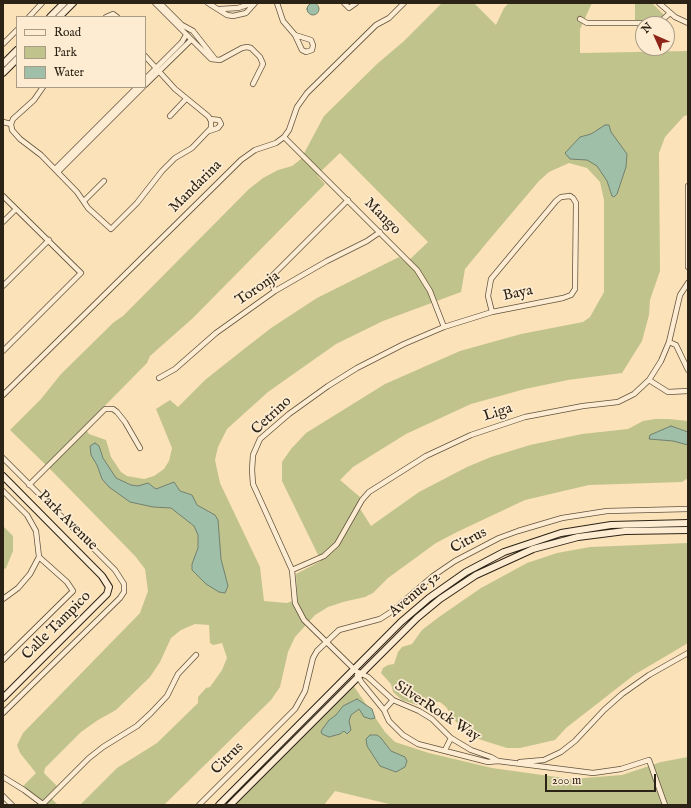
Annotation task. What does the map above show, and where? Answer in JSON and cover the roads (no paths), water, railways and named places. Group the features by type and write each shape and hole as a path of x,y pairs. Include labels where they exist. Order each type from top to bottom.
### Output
{"main road":[{"path":"51,16 64,3"},
{"path":"60,16 73,3"},
{"path":"3,64 16,51"},
{"path":"3,73 16,60"},
{"name":"Park Avenue","path":"3,476 102,576 109,587"},
{"name":"Avenue 52","path":"230,805 357,673 401,622 429,598 466,572 504,552 561,533 595,526 688,523"},
{"name":"Avenue 52","path":"219,805 357,673 440,599 476,575 513,557 554,542 601,533 688,530"},
{"name":"Calle Tampico","path":"3,698 107,594 109,587"}],"street":[{"path":"30,16 42,3"},
{"path":"155,3 190,40 211,59 224,59 242,48 251,48 260,57 263,64 252,84"},
{"path":"160,3 182,25 193,30 195,35 215,59"},
{"path":"208,3 227,15 236,16 246,13 254,3"},
{"path":"218,9 235,9 254,3"},
{"path":"276,3 283,21 295,34"},
{"path":"344,3 349,8 356,3"},
{"path":"284,137 289,130 297,107 307,93 376,25 389,18 404,3"},
{"path":"660,3 681,21 688,23"},
{"path":"235,9 236,16"},
{"path":"580,19 587,23 654,23 661,21 670,13"},
{"path":"3,44 16,31"},
{"path":"146,84 182,42 186,35"},
{"path":"146,78 158,70 195,35"},
{"path":"42,88 34,100 13,119 11,124 12,130 20,139 41,155 56,170 84,201 88,208 111,229 137,203 162,171 175,158 192,148 210,130 218,128 221,124 219,120 210,119 198,106 186,99 146,57"},
{"path":"56,170 106,122 136,90"},
{"path":"170,116 186,99"},
{"path":"210,119 210,130"},
{"path":"3,122 11,124"},
{"name":"Mango","path":"284,137 418,270 430,291 444,327"},
{"name":"Mandarina","path":"3,395 241,160 255,150 276,143 284,137"},
{"path":"84,201 104,181"},
{"path":"688,186 688,267"},
{"path":"3,196 81,273 3,350"},
{"name":"Baya","path":"566,196 573,198 576,203 575,289 571,295 563,298 492,312 488,296 491,279 556,201 566,196"},
{"path":"275,291 270,280 273,275 348,200"},
{"path":"3,222 16,209"},
{"name":"Toronja","path":"159,378 175,370 216,333 275,291 327,261 368,241 380,232"},
{"path":"3,286 49,240"},
{"name":"Liga","path":"292,570 324,556 337,544 362,500 369,492 426,456 471,435 524,417 583,406 618,402 634,394 649,380 661,361 669,342 680,295 688,283"},
{"name":"Cetrino","path":"357,673 304,620 298,611 293,592 292,570 253,484 253,455 260,439 289,414 345,375 404,344 444,327 492,312"},
{"path":"669,342 676,345 688,370"},
{"path":"649,380 668,392 688,391"},
{"path":"30,485 105,409 113,409 117,412 125,422 140,448"},
{"path":"3,458 115,570 124,584 124,592 120,598 3,713"},
{"path":"3,491 27,515 36,531 39,557 30,574 18,588 3,600"},
{"name":"Citrus","path":"198,805 295,709 305,691 313,658 326,641 339,630 380,619 432,576 455,561 484,545 518,531 562,518 607,511 688,509"},
{"path":"3,660 73,591 67,582 39,557"},
{"path":"505,762 544,760 561,752 575,741 604,710 622,694 649,675 688,653"},
{"path":"3,777 44,805 89,758 103,747 137,726 151,714 167,696 178,674 196,655"},
{"name":"SilverRock Way","path":"357,673 368,677 393,700 420,711 452,738 471,750 491,756 498,761"},
{"name":"SilverRock Way","path":"357,673 362,683 384,710 388,721 403,735 418,744 488,762 498,761 593,773 621,769 650,760 665,805"},
{"path":"373,697 381,689"},
{"path":"384,710 393,700"},
{"path":"445,750 452,738"},
{"path":"3,796 12,805"}],"water":[{"path":"311,3 315,3 319,9 315,15 311,15 307,11 307,7"},
{"path":"605,125 609,125 611,132 627,154 626,167 617,194 614,197 612,196 607,181 597,166 587,160 570,159 565,153 580,137 591,134"},
{"path":"671,426 688,432 688,445 673,441 649,439 650,435"},
{"path":"95,443 99,446 103,458 116,478 131,485 138,486 148,483 156,489 174,482 180,491 192,495 197,505 215,515 218,520 221,559 228,586 225,593 219,592 206,584 192,570 192,564 198,548 198,535 194,526 171,508 153,507 130,502 109,487 102,479 97,465 91,455 90,446"},
{"path":"357,699 372,709 375,718 371,719 364,717 359,709 351,715 349,721 351,730 347,734 344,731 340,734 329,737 322,734 321,731 329,720 336,715 343,706"},
{"path":"370,735 377,735 391,751 405,757 407,761 405,767 396,772 380,766 367,746 366,739"}]}
